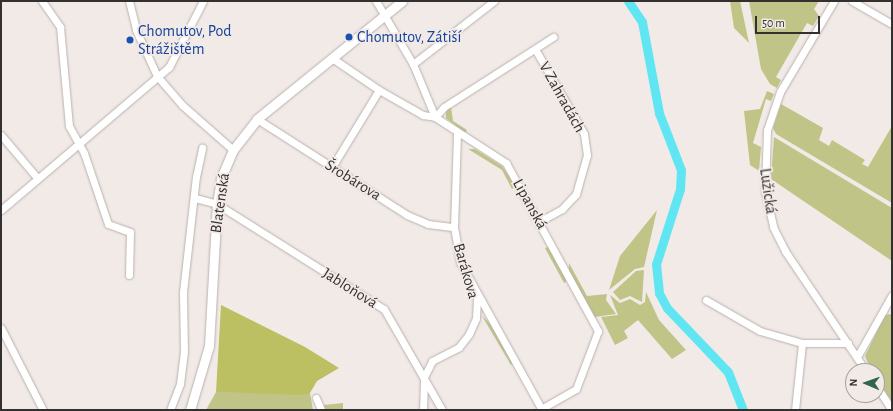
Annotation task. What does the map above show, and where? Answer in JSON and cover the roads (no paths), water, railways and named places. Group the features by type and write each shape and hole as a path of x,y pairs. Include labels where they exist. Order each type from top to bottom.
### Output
{"street":[{"path":"42,1 60,28 69,126 78,146 84,152 108,224 130,232 129,275"},
{"path":"129,1 136,30 158,76 182,105 233,150"},
{"path":"1,210 169,67 203,1"},
{"path":"376,1 387,14 414,64 435,118"},
{"name":"Blatenská","path":"190,410 209,346 217,204 221,178 233,150 257,119 402,1"},
{"path":"414,64 494,1"},
{"name":"Lužická","path":"834,1 780,92 767,130 765,191 774,227 785,251 861,363"},
{"path":"852,1 892,24"},
{"name":"V Zahradách","path":"435,118 444,107 553,37"},
{"name":"V Zahradách","path":"535,49 584,134 587,155 576,194 562,209 540,221"},
{"name":"Lipanská","path":"332,58 379,90 423,115 435,118 457,134 506,163 540,221 598,331 576,390 542,410"},
{"path":"332,167 379,90"},
{"name":"Šrobárova","path":"257,119 407,215 428,224 454,227"},
{"name":"Barákova","path":"422,410 424,378 432,361 459,347 469,334 476,318 477,296 460,262 454,227 457,134"},
{"path":"1,135 38,179"},
{"path":"170,410 180,384 184,352 183,292 202,148"},
{"name":"Jabloňová","path":"195,198 217,204 384,309 442,410"},
{"path":"857,357 892,295"},
{"path":"477,296 542,410"},
{"path":"706,300 760,331 802,343 848,343"},
{"path":"1,328 43,410"},
{"path":"795,410 802,343"},
{"path":"316,398 321,410"},
{"path":"885,399 892,410"}],"waterway":[{"path":"628,1 642,22 659,113 681,170 680,189 656,264 659,293 667,308 728,372 743,410"}],"place":[{"name":"Chomutov, Zátiší","path":"349,37"},
{"name":"Chomutov, Pod Strážištěm","path":"130,40"}]}
